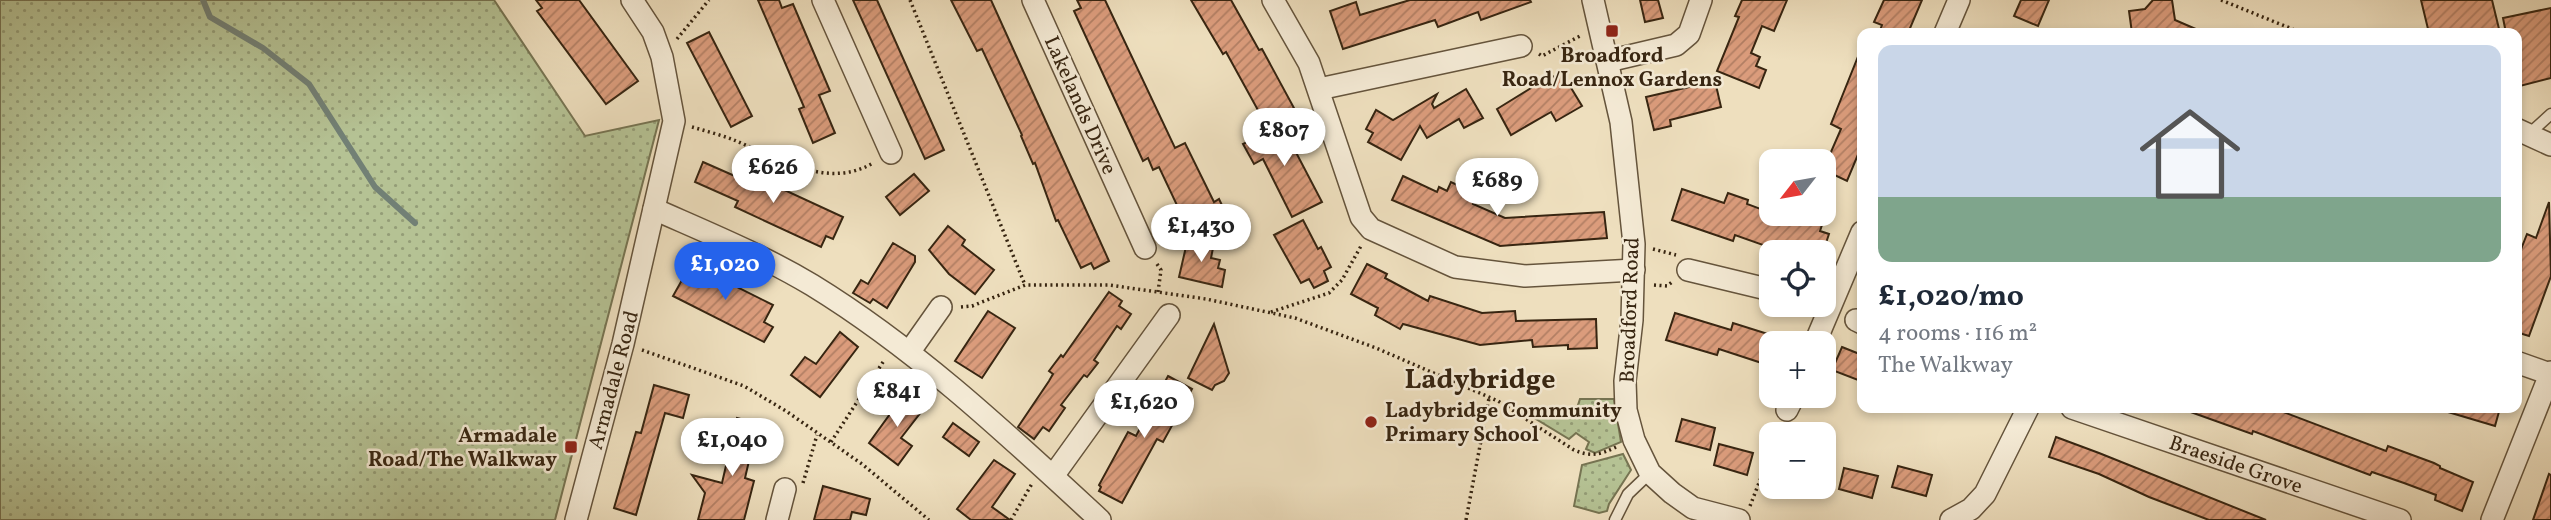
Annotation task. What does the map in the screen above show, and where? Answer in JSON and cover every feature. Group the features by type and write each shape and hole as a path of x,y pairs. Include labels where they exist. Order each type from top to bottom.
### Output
{"street":[{"path":"823,0 891,153"},
{"name":"Lakelands Drive","path":"1033,0 1145,248"},
{"path":"1273,0 1309,63 1361,217 1371,229 1455,267 1525,276 1634,276"},
{"name":"Broadford Road","path":"1592,0 1621,122 1634,244 1634,276 1625,380 1626,410 1634,440 1650,473 1693,508 1744,514"},
{"path":"1608,61 1676,45 1689,34 1701,0"},
{"path":"1947,28 1959,0"},
{"name":"Armadale Road","path":"576,520 624,344 674,121 662,57 643,4"},
{"path":"1319,89 1521,46"},
{"path":"2523,132 2551,145"},
{"path":"654,209 748,250 812,285 903,346 1100,520"},
{"path":"1836,287 1857,243"},
{"path":"1688,270 1759,287"},
{"path":"903,346 941,307"},
{"path":"1047,471 1169,315"},
{"path":"2492,520 2551,373 2522,364"},
{"path":"1951,520 1971,509 1985,494 2026,413"},
{"name":"Braeside Grove","path":"2087,413 2400,520"},
{"path":"776,520 785,489"}],"lane":[{"path":"2523,132 2551,114"},
{"path":"1615,520 1629,494 1650,473"}],"path":[{"path":"662,57 709,0"},
{"path":"910,0 1026,285"},
{"path":"2221,0 2290,28"},
{"path":"1521,46 1542,56 1599,25"},
{"path":"674,121 731,139 806,171 844,174 867,167 891,153"},
{"path":"1269,313 1329,293 1342,280 1371,229"},
{"path":"1634,244 1679,256 1688,270 1667,286 1634,276"},
{"path":"1145,248 1161,270 1158,292"},
{"path":"941,307 972,306 1026,285 1110,285 1206,299 1295,318 1376,348 1489,398 1587,455 1598,455 1634,440"},
{"path":"624,344 744,386 831,442 929,520"},
{"path":"831,442 903,346"},
{"path":"1466,520 1489,398"},
{"path":"785,489 802,490 817,435"},
{"path":"1011,520 1047,471"},
{"path":"1744,514 1759,480"}],"green space":[{"path":"0,0 494,0 585,136 659,120 555,520 0,520"},
{"path":"1580,399 1614,399 1621,442 1595,453 1586,449 1589,442 1576,433 1569,439 1531,416 1557,414 1577,408"},
{"path":"1623,454 1631,470 1607,511 1599,513 1574,506 1582,465"}],"building":[{"path":"536,0 579,0 638,81 606,104 537,11 542,8"},
{"path":"758,0 779,0 782,8 793,4 830,91 819,95 835,133 813,143 799,109 804,107"},
{"path":"853,0 877,0 944,150 925,159"},
{"path":"951,0 991,0 1109,261 1094,269 1091,263 1081,268 1058,220 1056,221 1035,163 1033,164 982,49 977,51"},
{"path":"1077,0 1105,0 1175,148 1185,143 1214,202 1219,199 1228,218 1191,235 1159,167 1153,170 1148,158 1143,161 1074,11 1081,8"},
{"path":"1191,0 1231,0 1294,108 1265,123 1226,52 1223,54"},
{"path":"1410,0 1531,2 1481,20 1478,12 1438,27 1435,20 1343,49 1330,11 1356,2 1360,15"},
{"path":"1640,0 1658,0 1663,18 1645,22"},
{"path":"1742,0 1787,0 1774,31 1762,26 1751,53 1760,57 1756,66 1766,70 1759,88 1717,71 1739,17 1735,16"},
{"path":"1884,0 1922,0 1910,28 1881,28 1882,25 1874,22"},
{"path":"2021,0 2049,0 2038,26 2014,16"},
{"path":"2153,0 2172,0 2175,20 2193,28 2131,28 2129,11 2145,9"},
{"path":"2421,0 2492,0 2499,28 2428,28"},
{"path":"2551,8 2551,78 2522,85 2522,28 2505,28 2503,18"},
{"path":"709,32 752,116 731,127 687,43"},
{"path":"1857,59 1857,157 1847,181 1836,176 1836,149 1832,149 1841,129 1831,124"},
{"path":"1562,73 1582,106 1556,121 1551,112 1511,135 1497,109 1552,75 1554,78"},
{"path":"1715,81 1721,107 1670,120 1671,126 1654,130 1646,97"},
{"path":"1466,89 1483,118 1464,128 1459,119 1427,138 1420,126 1401,160 1368,142 1373,133 1366,129 1376,110 1393,120 1437,94 1432,104 1434,108"},
{"path":"1279,120 1322,202 1292,217 1263,159 1254,164 1243,144 1254,139 1252,134"},
{"path":"703,162 746,181 750,174 843,217 833,239 826,236 821,247 735,207 738,201 695,182"},
{"path":"914,174 929,191 900,215 886,197"},
{"path":"1403,176 1437,192 1439,187 1447,191 1451,182 1477,194 1473,204 1505,218 1604,212 1607,238 1500,246 1392,200"},
{"path":"1682,189 1724,203 1728,193 1748,200 1747,204 1759,208 1759,226 1822,226 1820,231 1829,234 1827,240 1759,240 1759,244 1735,235 1733,241 1672,220"},
{"path":"2549,202 2551,276 2529,336 2522,334 2522,247 2527,234 2536,238"},
{"path":"1303,220 1331,267 1324,271 1328,281 1314,288 1309,279 1301,283 1274,235"},
{"path":"948,226 965,240 962,245 994,270 975,294 949,274 929,250"},
{"path":"1188,238 1214,243 1211,258 1220,260 1218,268 1225,270 1222,287 1179,277"},
{"path":"893,243 915,256 915,262 887,308 873,299 870,303 853,293 861,280 868,284"},
{"path":"691,264 773,305 764,322 773,327 764,342 673,296"},
{"path":"1367,264 1387,274 1385,278 1428,301 1430,296 1482,313 1515,311 1516,321 1596,319 1597,348 1568,349 1568,345 1533,347 1532,340 1480,345 1403,324 1400,329 1375,315 1378,308 1351,294"},
{"path":"1109,292 1122,301 1119,306 1131,314 1121,329 1117,326 1094,360 1098,363 1087,377 1084,375 1061,405 1065,408 1049,431 1043,427 1034,439 1018,427 1053,374 1049,371 1061,355 1063,357"},
{"path":"988,311 1015,328 982,378 955,361"},
{"path":"1675,313 1731,330 1733,323 1759,331 1759,362 1719,349 1717,355 1666,340"},
{"path":"1214,324 1229,373 1224,381 1215,385 1212,390 1188,378"},
{"path":"840,332 858,347 820,397 791,375 805,357 816,364"},
{"path":"1842,347 1857,353 1857,380 1836,372 1836,361"},
{"path":"1168,376 1192,389 1163,442 1157,439 1122,503 1099,491 1099,485 1128,432 1136,436"},
{"path":"654,385 689,395 683,418 665,413 636,515 614,508 636,432 641,433"},
{"path":"906,392 925,407 901,438 912,446 898,465 869,443"},
{"path":"2193,413 2286,413 2386,451 2388,446 2434,463 2473,482 2462,511 2435,500 2436,495 2404,483 2372,472 2370,475 2253,431 2252,434"},
{"path":"2451,413 2499,413 2495,426"},
{"path":"737,418 759,424 757,431 761,431 757,449 752,448 745,478 754,481 744,520 698,520 705,493 692,475 722,483"},
{"path":"1682,419 1715,428 1710,450 1676,441"},
{"path":"953,423 979,442 969,456 943,437"},
{"path":"2056,437 2266,520 2209,520 2149,497 2099,474 2049,457"},
{"path":"1719,444 1753,453 1747,475 1714,465"},
{"path":"994,460 1015,474 992,507 1010,520 971,520 957,509"},
{"path":"1898,466 1932,475 1926,496 1892,487"},
{"path":"1844,468 1878,476 1872,498 1839,489"},
{"path":"2549,474 2551,520 2533,520"},
{"path":"823,486 870,499 866,515 852,512 850,520 814,520"}],"waterway":[{"path":"203,0 210,17 263,48 309,84 375,187 415,223"}],"place":[{"name":"Broadford Road/Lennox Gardens","path":"1612,31"},
{"name":"Ladybridge Community Primary School","path":"1371,422"},
{"name":"Armadale Road/The Walkway","path":"571,447"}],"district":[{"name":"Ladybridge","path":"1480,378"}]}
